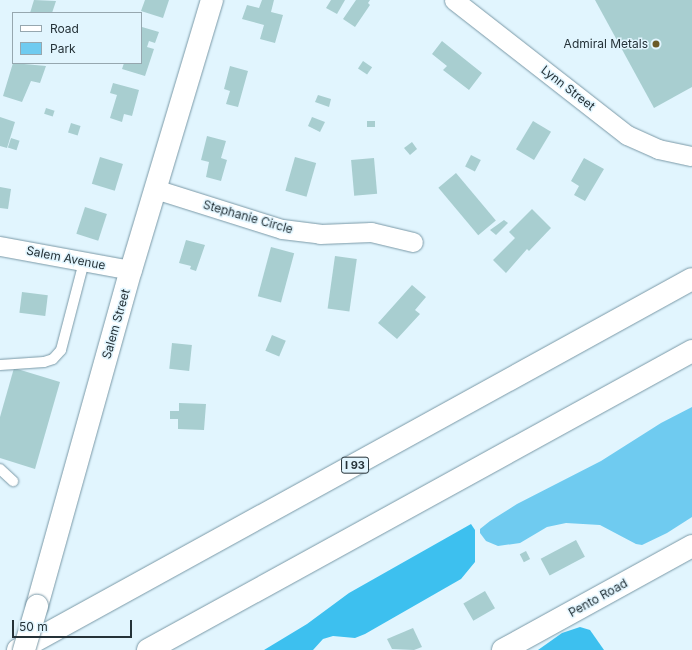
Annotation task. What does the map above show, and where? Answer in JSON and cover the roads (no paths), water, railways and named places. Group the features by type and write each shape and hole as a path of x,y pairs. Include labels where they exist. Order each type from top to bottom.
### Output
{"main road":[{"name":"Salem Street","path":"24,650 155,189 212,0"},
{"name":"I 93","path":"18,650 692,279"},
{"path":"148,650 692,351"},
{"name":"Pento Road","path":"503,650 692,546"}],"street":[{"name":"Lynn Street","path":"454,0 627,134 658,150 690,156"},
{"name":"Stephanie Circle","path":"155,189 282,229 320,234 371,232 413,242"},
{"name":"Salem Avenue","path":"0,246 132,270"}],"lane":[{"path":"0,365 44,362 53,359 61,350 84,262"},
{"path":"0,469 14,481"}],"place":[{"name":"Admiral Metals","path":"656,44"}]}
